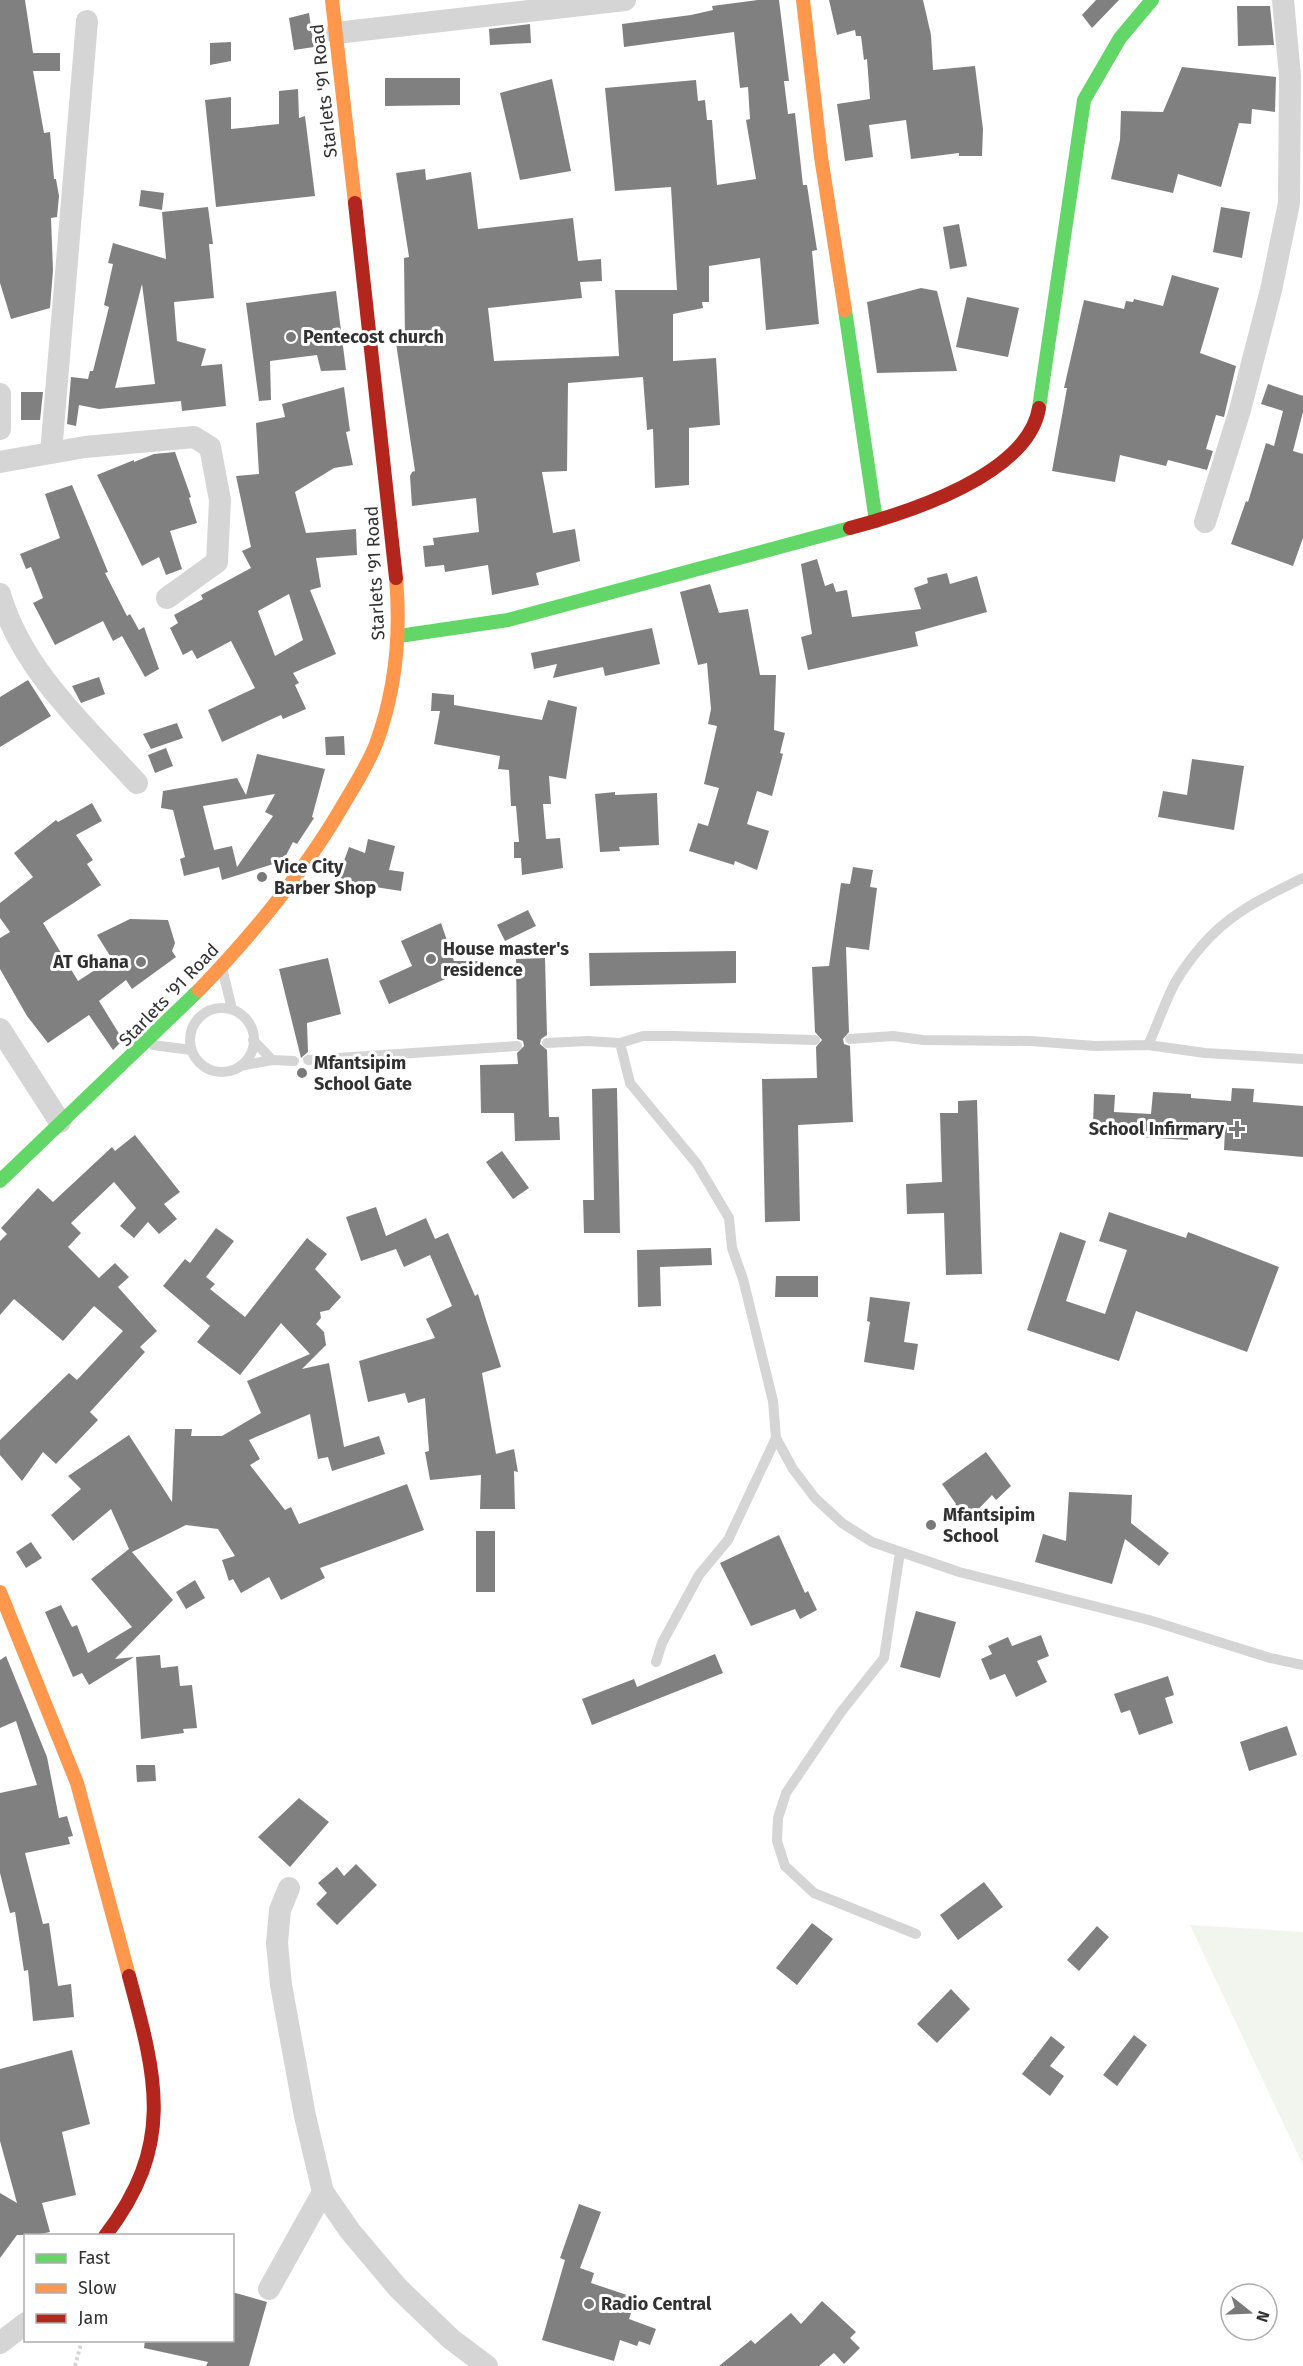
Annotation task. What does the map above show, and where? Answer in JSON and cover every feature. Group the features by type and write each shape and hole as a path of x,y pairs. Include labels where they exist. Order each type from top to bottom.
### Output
{"street":[{"name":"Starlets '91 Road","path":"0,1180 146,1044 246,941 312,858 356,783 375,744 387,702 399,636 395,560 332,0"},
{"path":"336,33 551,4 625,0"},
{"path":"803,0 821,157 871,474 876,520"},
{"path":"399,636 508,620 876,520 979,480 1019,449 1038,416 1051,342 1084,100 1120,38 1152,0"},
{"path":"1205,522 1263,322 1289,203 1290,76 1283,0"},
{"path":"51,453 87,21"},
{"path":"0,393 0,429"},
{"path":"0,462 85,447 194,437 210,447 220,500 218,562 167,598"},
{"path":"0,594 7,619 48,686 137,783"},
{"path":"0,1029 60,1122"},
{"path":"0,1592 77,1783 144,2032 152,2071 155,2105 151,2141 123,2214 106,2234"},
{"path":"289,1888 280,1910 277,1943 281,1985 305,2116 323,2192 350,2231 398,2288 451,2339 487,2366"},
{"path":"269,2289 323,2192"},
{"path":"0,2343 24,2325"}],"lane":[{"path":"1148,1045 1176,982 1208,936 1240,910 1303,878"},
{"path":"221,966 232,1010"},
{"path":"272,1060 254,1040 248,1022 232,1010 212,1009 203,1014 191,1029 191,1050 195,1059 211,1071 221,1072 272,1060 294,1061"},
{"path":"547,1043 588,1041 620,1043 643,1036 815,1040"},
{"path":"850,1039 892,1036 923,1040 1031,1041 1095,1046 1148,1045 1205,1053 1303,1059"},
{"path":"240,1066 252,1050 254,1040"},
{"path":"620,1043 630,1083 697,1164 729,1218 732,1248 743,1279 773,1401 776,1438 793,1469 815,1498 828,1510 872,1542 900,1552 1000,1584 1149,1620 1270,1658 1303,1665"},
{"path":"146,1044 191,1050"},
{"path":"308,1060 517,1046"},
{"path":"656,1662 662,1643 699,1575 728,1540 776,1438"},
{"path":"900,1552 884,1658 842,1712 786,1793 778,1818 777,1841 785,1866 814,1893 916,1934"}],"path":[{"path":"75,2366 81,2342"}],"shaded area":[{"path":"1190,1925 1303,1932 1303,2165"}],"building":[{"path":"0,0 25,0 33,53 60,53 60,71 33,71 44,133 50,132 54,179 56,179 59,196 57,217 51,218 53,270 50,308 11,319 0,283"},
{"path":"758,0 779,0 789,81 784,81 788,114 795,113 803,185 807,185 817,250 812,251 819,324 766,330 760,258 709,266 709,302 702,302 703,308 673,314 673,361 716,358 720,425 689,428 689,485 655,488 653,429 647,430 643,377 568,383 567,471 542,472 553,533 575,529 580,561 536,573 539,585 492,595 488,565 445,572 444,565 425,567 423,546 434,545 433,538 479,532 476,498 412,506 410,476 415,471 396,343 405,341 404,258 409,257 396,173 425,169 426,180 471,172 478,229 573,218 578,261 601,259 602,281 580,282 582,298 488,308 494,361 619,356 615,290 677,290 671,187 615,191 605,88 696,80 698,101 705,100 707,120 712,120 717,185 756,179 746,120 750,119 748,87 740,88 734,32 624,47 622,24 691,15 713,10 712,6"},
{"path":"829,0 923,0 931,35 933,70 975,66 983,129 982,156 959,156 959,153 911,159 906,120 869,125 873,157 845,161 837,104 870,99 867,59 864,60 861,36 856,36 855,30 837,35"},
{"path":"1096,0 1119,0 1092,28 1082,15"},
{"path":"1237,6 1270,6 1274,45 1238,46"},
{"path":"309,13 314,47 294,50 289,18"},
{"path":"530,24 531,43 490,45 489,29"},
{"path":"231,42 231,61 210,65 210,43"},
{"path":"1182,67 1276,77 1275,112 1252,109 1251,124 1239,123 1221,187 1178,174 1173,193 1111,179 1120,140 1121,111 1163,112"},
{"path":"385,78 460,78 460,105 385,106"},
{"path":"552,79 571,171 520,180 500,93"},
{"path":"298,89 299,118 305,116 315,196 216,207 205,100 231,97 231,129 279,124 279,91"},
{"path":"141,190 164,193 162,210 139,206"},
{"path":"208,207 213,244 209,244 214,298 174,302 177,341 206,349 201,366 222,364 226,406 182,411 181,401 99,409 79,405 76,426 67,424 71,377 88,379 90,371 93,371 109,307 104,305 113,264 108,263 113,243 166,259 162,212","holes":["142,284 155,384 115,388"]},
{"path":"1221,207 1250,212 1242,258 1213,252"},
{"path":"959,224 967,266 950,269 943,227"},
{"path":"1172,275 1219,288 1200,353 1236,366 1224,417 1216,415 1206,449 1213,451 1207,470 1168,460 1166,466 1120,455 1115,482 1052,471 1067,388 1064,388 1084,300 1124,309 1126,301 1133,302 1134,299 1163,306"},
{"path":"921,288 937,291 957,371 877,373 867,302"},
{"path":"336,291 346,370 321,371 317,355 270,361 271,400 259,401 246,303"},
{"path":"967,297 1019,308 1008,357 956,347"},
{"path":"1268,384 1303,396 1303,412 1293,451 1303,454 1303,538 1293,566 1231,544 1246,501 1248,502 1266,443 1274,446 1283,411 1261,404"},
{"path":"344,387 350,431 346,432 353,465 334,468 295,492 306,533 356,529 357,555 316,558 321,587 310,590 336,654 293,673 299,683 295,685 306,709 283,719 281,715 222,742 208,710 255,688 231,641 197,659 192,650 183,655 170,628 178,623 174,615 203,599 201,595 251,568 242,551 251,547 236,476 259,474 256,423 285,417 282,404","holes":["289,594 303,640 275,656 258,611"]},
{"path":"21,392 43,392 40,420 21,420"},
{"path":"175,452 191,497 189,498 197,523 170,531 182,569 166,575 159,557 142,566 97,475 154,454"},
{"path":"72,485 108,572 105,573 127,616 130,614 139,630 144,627 159,669 145,677 122,636 113,641 103,621 55,645 33,603 43,598 31,567 26,569 20,554 60,538 45,494"},
{"path":"817,559 825,586 833,583 836,592 847,590 852,617 921,609 914,588 928,583 927,578 947,573 950,584 977,576 987,612 915,632 918,646 808,670 801,637 812,634 801,564"},
{"path":"710,584 719,613 748,609 760,675 776,675 774,730 785,733 780,753 783,754 772,796 757,791 747,824 769,831 757,870 735,861 734,865 689,851 698,823 708,826 719,788 704,784 717,726 708,724 711,709 707,663 698,665 680,592"},
{"path":"652,628 660,664 605,676 603,667 553,678 557,664 534,669 531,653"},
{"path":"99,677 105,694 81,703 72,686"},
{"path":"28,680 51,716 0,747 0,697"},
{"path":"432,693 454,695 454,705 542,720 548,700 577,707 566,779 549,776 551,804 543,804 546,839 560,838 563,868 522,875 521,858 514,858 514,842 519,842 516,806 511,806 509,770 498,769 500,756 434,744 440,711 431,711"},
{"path":"177,723 183,738 151,749 143,734"},
{"path":"344,736 345,755 326,755 325,737"},
{"path":"166,748 173,766 155,773 148,755"},
{"path":"257,754 325,769 312,817 314,818 297,844 293,842 283,861 222,880 219,867 184,876 180,859 185,857 173,810 161,808 163,791 237,778 246,795","holes":["275,794 265,812 273,816 237,867 232,846 214,850 203,806"]},
{"path":"1192,759 1244,766 1234,830 1158,817 1163,791 1187,795"},
{"path":"615,792 615,795 657,793 659,845 619,847 620,851 600,852 595,794"},
{"path":"92,803 102,821 76,835 93,860 87,864 101,885 43,923 78,981 112,959 97,935 130,919 168,920 175,943 172,951 176,957 132,989 126,980 99,1001 123,1040 113,1050 89,1015 48,1043 27,1016 0,969 0,938 10,932 0,918 0,903 33,877 14,853 56,820 58,822"},
{"path":"368,839 395,846 389,870 404,872 401,891 337,881 349,847 365,853"},
{"path":"853,867 873,870 870,887 877,888 869,950 846,947 849,1032 843,1039 844,1044 850,1046 853,1122 798,1125 800,1221 765,1222 762,1079 817,1078 816,1047 822,1040 815,1032 812,967 829,966 841,883 850,884"},
{"path":"528,910 536,926 505,941 497,925"},
{"name":"House master's residence","path":"441,923 454,961 486,961 389,1004 379,981 412,966 401,941"},
{"path":"736,951 736,983 590,986 589,953"},
{"path":"328,958 341,1014 307,1023 308,1052 301,1058 279,969"},
{"path":"545,958 547,1035 541,1039 540,1044 547,1050 549,1117 559,1117 560,1140 515,1141 514,1113 481,1113 480,1065 518,1064 517,1053 524,1046 523,1041 517,1039 516,959"},
{"path":"617,1088 620,1233 584,1233 583,1200 594,1200 592,1089"},
{"path":"1232,1088 1254,1089 1253,1102 1303,1106 1303,1157 1224,1150 1225,1130 1189,1127 1188,1140 1141,1137 1141,1129 1093,1127 1094,1094 1115,1095 1114,1112 1151,1114 1153,1092 1191,1094 1191,1098 1231,1101"},
{"path":"977,1100 982,1274 946,1275 944,1213 907,1214 906,1184 942,1182 940,1113 958,1113 958,1101"},
{"path":"135,1135 180,1192 164,1204 177,1219 159,1234 148,1222 134,1238 120,1226 136,1208 114,1182 71,1223 81,1233 68,1247 99,1278 115,1263 129,1277 118,1287 157,1331 140,1347 145,1352 90,1412 98,1420 56,1464 43,1452 22,1481 0,1455 0,1440 69,1373 77,1380 123,1331 94,1306 63,1341 14,1299 0,1315 0,1241 7,1234 1,1228 38,1188 53,1202 112,1147 115,1151"},
{"path":"502,1151 529,1188 513,1199 486,1162"},
{"path":"376,1207 386,1236 426,1218 435,1239 448,1233 475,1296 478,1294 501,1367 482,1373 496,1454 514,1449 518,1472 514,1471 515,1509 480,1509 481,1475 430,1480 425,1452 429,1451 425,1398 408,1403 405,1393 368,1402 359,1361 435,1338 426,1319 452,1306 430,1255 404,1267 396,1249 361,1261 346,1217"},
{"path":"1109,1212 1186,1238 1188,1232 1279,1267 1247,1352 1136,1311 1119,1361 1027,1330 1060,1232 1086,1241 1066,1301 1105,1314 1127,1250 1099,1241"},
{"path":"216,1228 234,1241 206,1277 215,1284 210,1289 245,1317 307,1238 327,1254 315,1269 341,1297 329,1310 320,1312 321,1318 316,1324 324,1332 326,1345 302,1369 329,1363 344,1447 379,1436 385,1454 332,1471 328,1457 318,1459 310,1414 249,1440 260,1459 250,1465 285,1510 291,1507 299,1524 407,1484 424,1530 320,1568 325,1578 281,1600 269,1577 241,1593 233,1579 229,1581 222,1560 235,1556 218,1529 186,1525 132,1552 173,1600 115,1659 134,1657 89,1685 82,1673 73,1677 45,1612 61,1605 72,1627 77,1625 88,1653 132,1627 91,1579 129,1549 111,1509 73,1541 51,1515 81,1489 68,1476 129,1435 172,1502 175,1429 192,1429 191,1436 222,1436 261,1413 247,1381 310,1354 281,1323 240,1375 197,1342 210,1326 163,1286 185,1259 190,1263"},
{"path":"711,1248 712,1265 660,1267 661,1306 638,1307 637,1250"},
{"path":"776,1276 818,1276 818,1297 775,1297"},
{"path":"870,1297 910,1302 904,1342 918,1344 914,1370 864,1362 870,1322 867,1321"},
{"path":"986,1452 1011,1486 996,1500 992,1495 967,1521 953,1507 956,1504 942,1484"},
{"path":"1069,1492 1132,1495 1131,1523 1169,1553 1159,1566 1125,1539 1112,1584 1035,1562 1043,1534 1066,1541"},
{"path":"476,1531 495,1531 495,1592 476,1592"},
{"path":"779,1535 805,1593 808,1591 817,1610 800,1619 795,1609 751,1626 720,1563"},
{"path":"31,1542 42,1558 26,1568 16,1552"},
{"path":"195,1580 205,1598 186,1609 176,1592"},
{"path":"916,1611 956,1622 940,1678 900,1667"},
{"path":"1041,1635 1049,1656 1037,1661 1047,1682 1016,1697 1005,1674 990,1680 981,1659 992,1654 988,1646 1008,1637 1012,1646"},
{"path":"715,1654 723,1673 592,1725 582,1699 634,1679 637,1687"},
{"path":"160,1655 161,1668 178,1666 180,1686 192,1685 197,1728 183,1729 184,1733 141,1739 136,1657"},
{"path":"6,1656 47,1757 59,1818 67,1816 73,1836 68,1837 70,1844 25,1853 43,1924 49,1923 58,1986 71,1984 74,2017 33,2021 28,1970 24,1971 15,1912 10,1913 0,1873 0,1793 37,1785 16,1721 0,1728 0,1660"},
{"path":"1168,1676 1174,1695 1165,1698 1173,1723 1139,1735 1130,1710 1121,1713 1114,1694"},
{"path":"1287,1726 1297,1755 1249,1771 1240,1742"},
{"path":"136,1765 155,1765 156,1781 137,1782"},
{"path":"299,1798 329,1822 290,1867 258,1837"},
{"path":"356,1864 377,1885 337,1925 316,1904 327,1893 318,1883 337,1867 344,1876"},
{"path":"984,1882 1003,1907 958,1940 940,1915"},
{"path":"812,1923 833,1939 797,1985 776,1968"},
{"path":"1097,1926 1109,1937 1079,1971 1067,1960"},
{"path":"951,1989 970,2009 937,2043 917,2024"},
{"path":"1134,2035 1147,2045 1117,2086 1103,2075"},
{"path":"1051,2036 1065,2047 1050,2066 1064,2076 1050,2096 1022,2074"},
{"path":"72,2050 90,2124 62,2132 76,2195 42,2203 50,2232 17,2235 0,2258 0,2193 17,2203 0,2141 0,2069"},
{"path":"579,2204 601,2212 580,2268 594,2273 591,2283 636,2298 629,2319 656,2329 650,2345 639,2341 637,2346 620,2340 614,2361 542,2340 565,2260 560,2258"},
{"path":"234,2293 267,2302 249,2366 206,2366 208,2362 144,2348 145,2342 234,2342"},
{"path":"822,2301 856,2332 850,2338 860,2348 844,2364 834,2353 819,2366 719,2366 751,2340 755,2344 791,2313 801,2324"}],"traffic: fast":[{"path":"1039,408 1084,100 1120,38 1152,0"},
{"path":"845,310 876,521"},
{"path":"399,636 508,620 850,528"},
{"path":"0,1181 199,990"}],"traffic: slow":[{"path":"332,0 355,203"},
{"path":"803,0 821,157 845,310"},
{"path":"199,990 260,923 297,876 330,826 369,759 383,724 392,683 398,620 396,578"},
{"path":"0,1592 77,1783 129,1976"}],"traffic: jam":[{"path":"355,203 396,578"},
{"path":"850,528 932,501 962,488 989,471 1013,453 1030,432 1039,408"},
{"path":"106,2234 127,2203 142,2171 151,2141 154,2111 147,2047 129,1976"}],"place":[{"name":"Pentecost church","path":"291,337"},
{"name":"Vice City Barber Shop","path":"262,877"},
{"name":"House master's residence","path":"431,959"},
{"name":"AT Ghana","path":"141,962"},
{"name":"Mfantsipim School Gate","path":"302,1073"},
{"name":"School Infirmary","path":"1237,1129"},
{"name":"Mfantsipim School","path":"931,1525"},
{"name":"Radio Central","path":"589,2304"}]}
